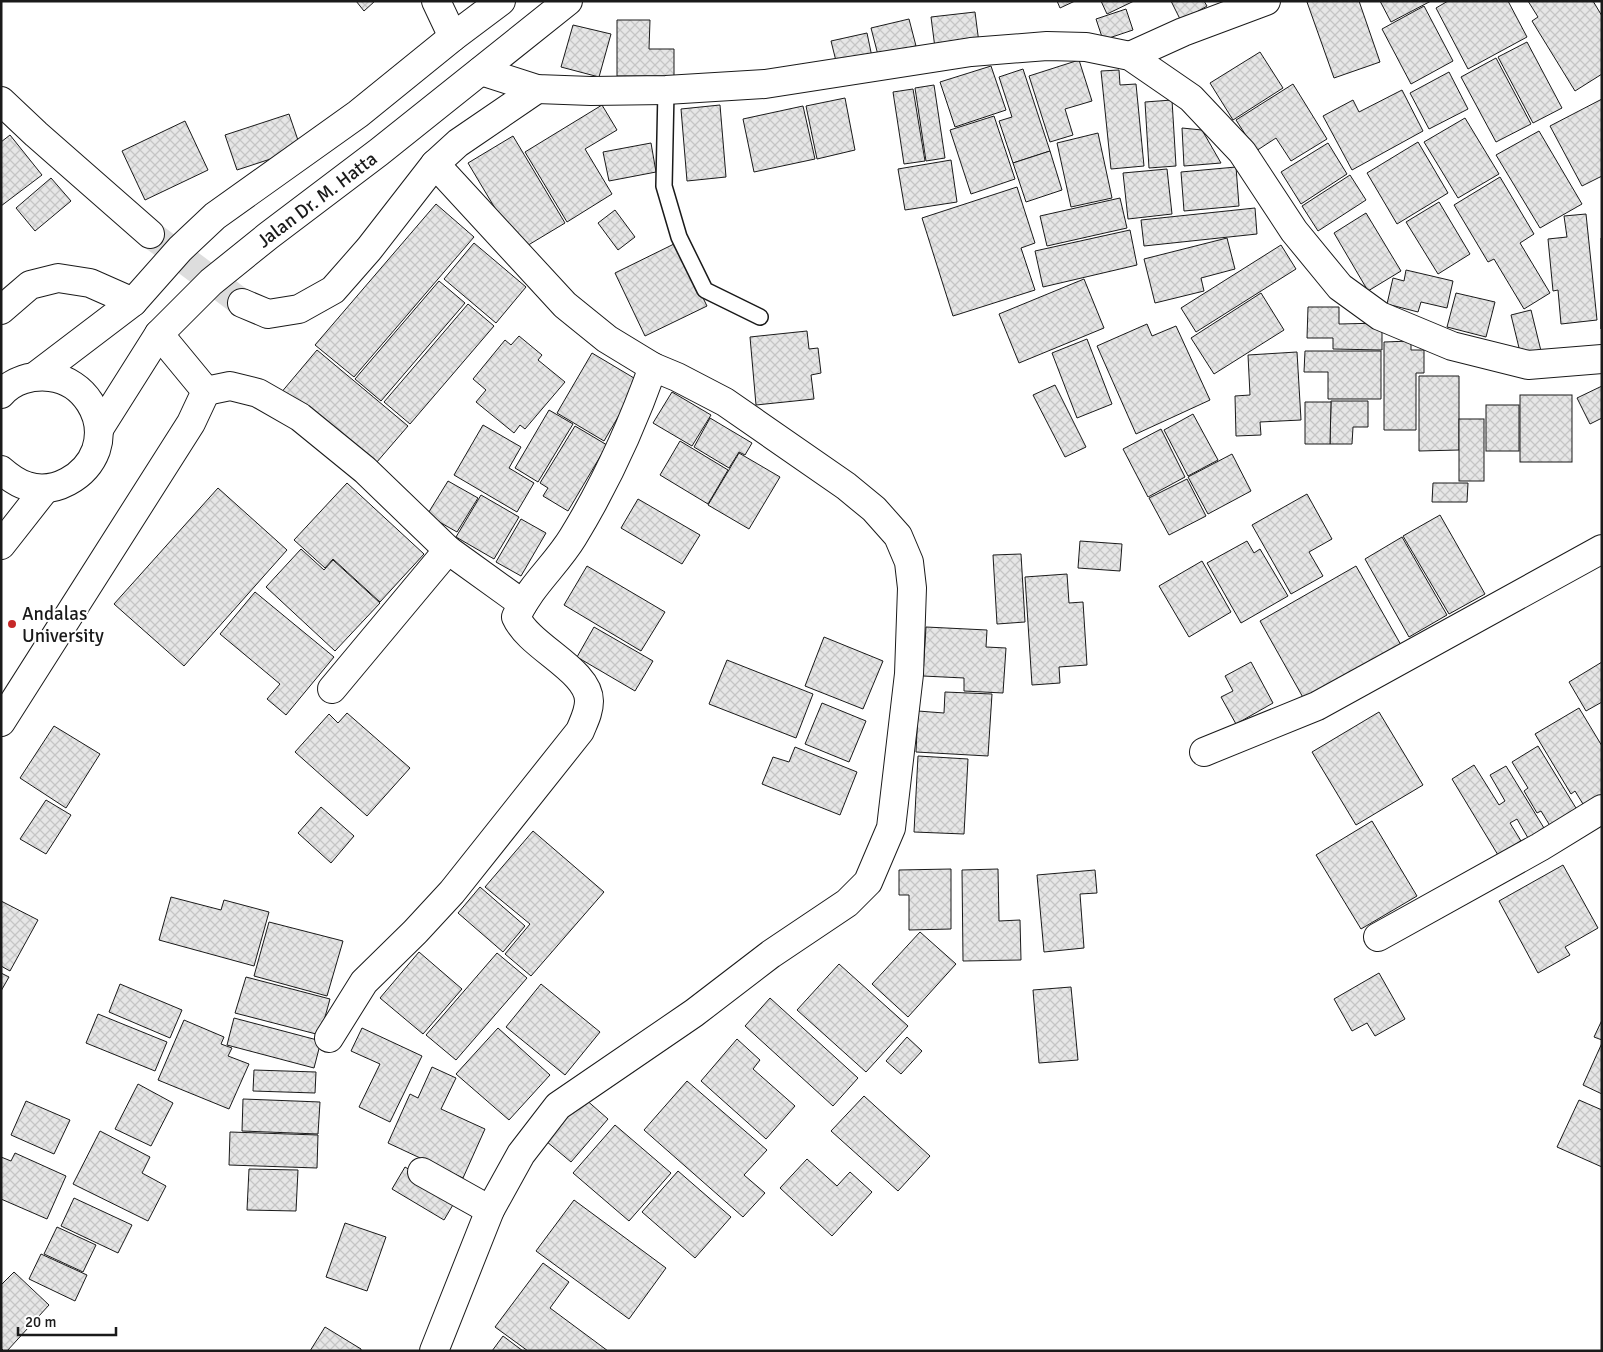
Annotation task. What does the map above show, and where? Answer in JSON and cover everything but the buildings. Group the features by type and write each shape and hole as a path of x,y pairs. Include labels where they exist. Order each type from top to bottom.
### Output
{"street":[{"path":"436,1 454,37"},
{"path":"1,394 20,380 38,375 133,302 180,249 215,216 358,114 500,1"},
{"name":"Jalan Dr. M. Hatta","path":"99,429 159,334 211,282 568,1"},
{"path":"1130,56 1183,32 1266,1"},
{"path":"481,71 536,89 591,91 666,90 765,84 971,52 1047,46 1086,47 1130,56 1191,98 1242,152 1294,231 1340,287 1380,316 1452,346 1528,366 1602,359"},
{"path":"242,303 268,314 299,309 333,290 369,249 435,164 458,143 536,89"},
{"path":"1,101 150,234"},
{"path":"434,1351 490,1210 521,1154 558,1106 694,1013 771,954 847,903 868,882 891,828 909,674 912,588 909,562 898,536 874,509 846,486 725,402 653,367 607,339 565,305 435,164"},
{"path":"1,310 30,285 58,278 90,283 133,302"},
{"path":"159,334 206,391"},
{"path":"329,1038 364,982 415,932 452,892 580,731 588,712 589,699 587,692 579,679 567,666 525,633 516,617 544,574 572,538 599,492 636,415 653,367"},
{"path":"1,470 13,480 28,487 45,488 66,483 84,470 96,451 99,429 93,407 80,390 60,378 38,375"},
{"path":"206,391 230,386 258,393 300,417 365,470 448,550 523,604"},
{"path":"1,722 191,424 206,391"},
{"path":"1,545 45,488"},
{"path":"1204,752 1318,706 1602,549"},
{"path":"332,689 448,550"},
{"path":"1378,937 1540,847 1602,809"},
{"path":"422,1172 490,1210"}],"lane":[{"path":"666,90 664,186 679,237 705,290 760,318"}],"tunnel":[{"path":"150,234 242,303"}],"place":[{"name":"Andalas University","path":"12,624"}]}
